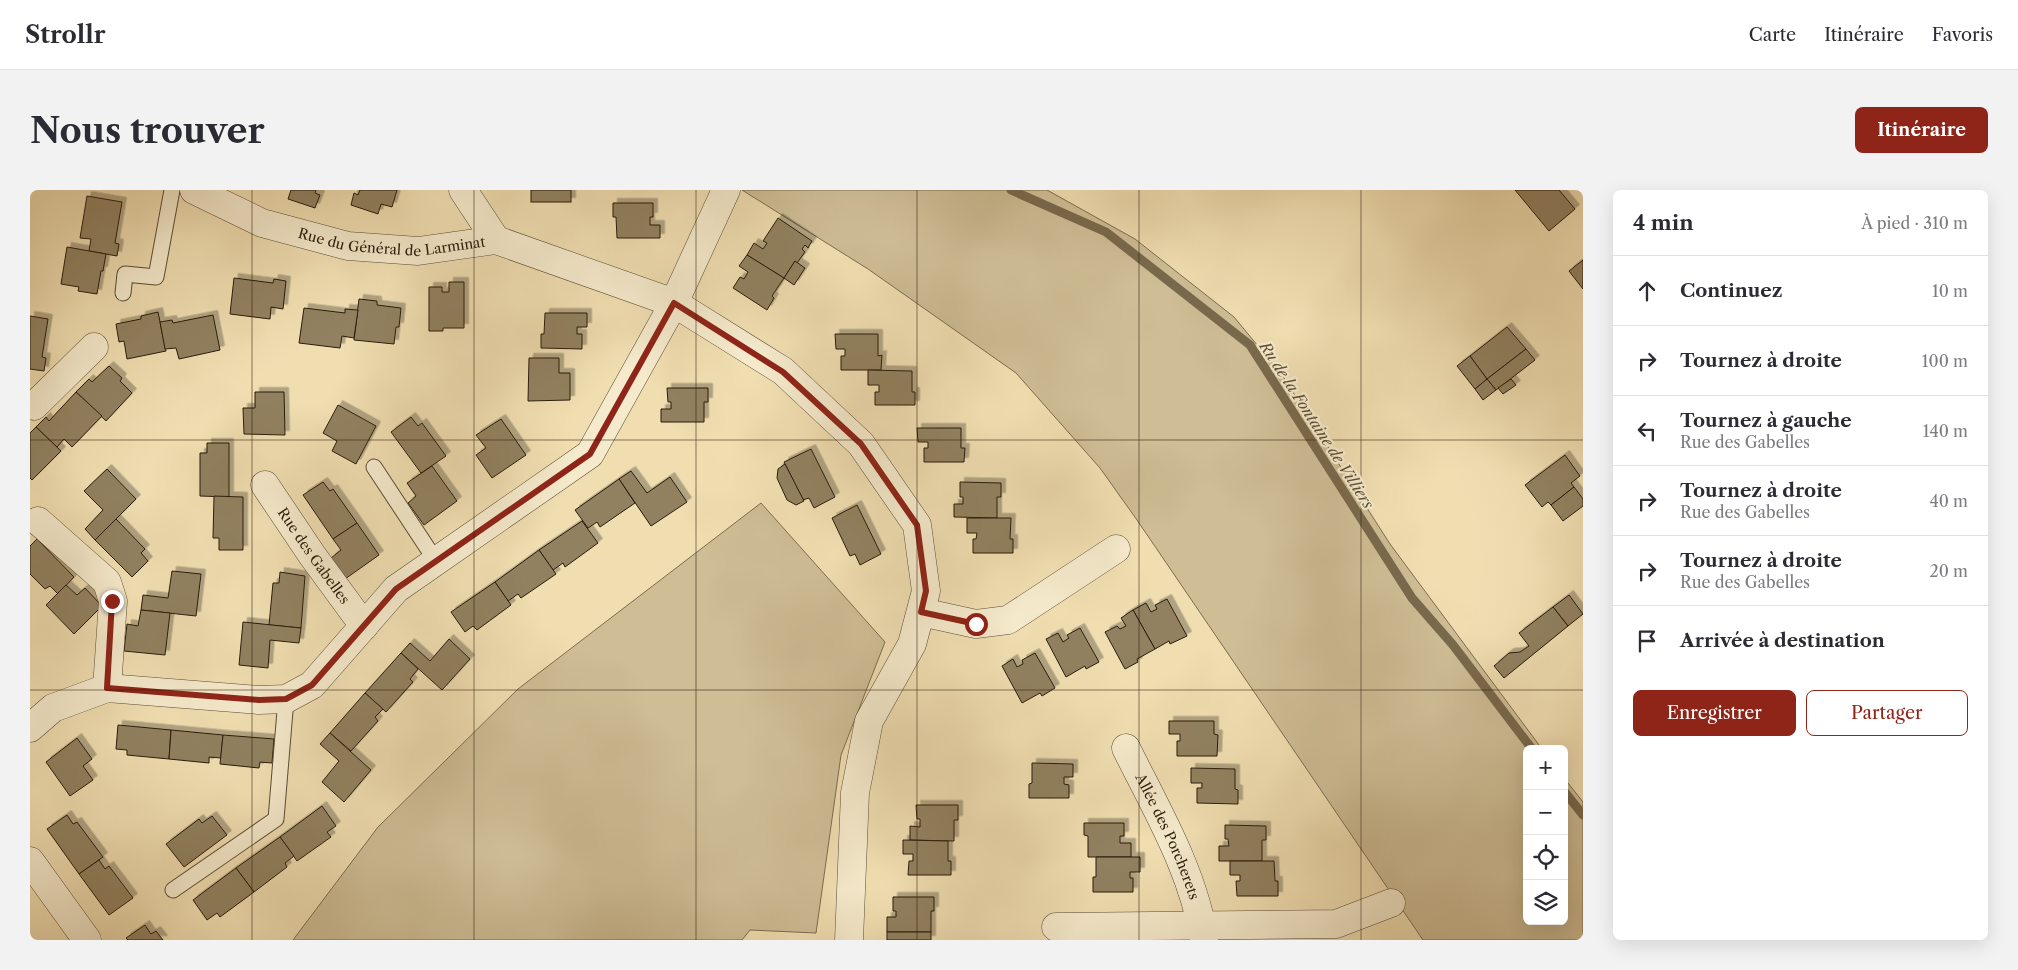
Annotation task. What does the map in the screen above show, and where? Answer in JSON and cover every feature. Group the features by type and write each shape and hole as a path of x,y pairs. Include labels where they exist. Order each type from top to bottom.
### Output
{"street":[{"name":"Rue du Général de Larminat","path":"194,190 262,223 348,246 418,251 496,240 674,303 783,372 861,444 917,525 926,591 912,644 869,721 854,793 849,940"},
{"path":"463,190 496,240"},
{"path":"30,728 53,708 107,688 259,700 286,699 312,685 396,589 590,454 674,303 726,190"},
{"path":"30,405 34,406 94,347"},
{"name":"Rue des Gabelles","path":"265,485 312,555 364,626"},
{"path":"38,521 107,582 112,601 107,688"},
{"path":"921,612 976,624 1008,620 1116,550"},
{"name":"Allée des Porcherets","path":"1126,748 1183,864 1203,933"},
{"path":"30,861 87,940"},
{"path":"1056,927 1203,933 1336,924 1391,903"}],"lane":[{"path":"123,293 125,274 156,277 172,190"},
{"path":"374,467 436,561"},
{"path":"172,890 276,819 286,699"}],"shaded area":[{"path":"742,190 1047,190 1135,239 1234,317 1282,375 1390,544 1539,745 1523,745 1523,925 1568,925 1568,783 1583,802 1583,940 1423,940 1100,468 1016,373 868,269"},
{"path":"761,503 885,642 841,755 816,933 750,930 742,940 293,940 378,827 518,689"}],"building":[{"path":"291,190 316,190 315,193 320,195 315,208 288,199"},
{"path":"360,190 397,190 392,207 381,204 378,214 351,205 354,193 358,195"},
{"path":"531,190 571,190 571,202 531,202"},
{"path":"1515,190 1559,190 1575,209 1549,231"},
{"path":"87,196 122,202 115,243 119,244 117,256 89,251 91,239 80,238"},
{"path":"613,203 653,203 653,217 650,217 650,225 660,225 660,238 617,238 616,217 613,217"},
{"path":"778,218 812,241 808,248 805,245 802,249 805,252 797,263 795,261 784,278 747,255 754,243 763,249 767,243 763,241"},
{"path":"67,247 106,254 97,294 78,291 79,287 61,284"},
{"path":"747,255 784,278 772,296 774,298 767,310 733,288 740,277 744,279 748,272 739,266"},
{"path":"1583,260 1583,289 1569,271"},
{"path":"795,261 805,268 794,285 784,278"},
{"path":"234,278 273,283 274,279 286,281 283,309 271,307 270,319 230,314"},
{"path":"449,282 464,282 464,328 443,328 443,331 429,331 429,287 442,287 442,292 449,292"},
{"path":"359,299 377,301 377,305 401,308 399,327 396,327 394,344 354,340"},
{"path":"304,308 345,313 345,309 358,310 354,338 342,336 340,348 299,343"},
{"path":"158,312 166,351 127,359 124,341 119,342 116,324 141,319 141,316"},
{"path":"545,313 587,313 587,327 577,327 577,334 582,334 582,349 541,348 541,334 544,334"},
{"path":"213,315 220,350 179,359 176,348 165,349 160,322 172,320 173,323"},
{"path":"30,316 48,319 42,357 46,358 44,371 30,369"},
{"path":"1507,327 1526,349 1487,379 1470,356"},
{"path":"835,334 878,334 878,356 882,355 881,370 841,370 841,356 845,356 845,349 836,349"},
{"path":"1526,349 1535,360 1496,390 1487,379"},
{"path":"1470,356 1487,379 1475,389 1457,366"},
{"path":"529,358 559,358 559,373 570,373 570,400 528,401"},
{"path":"109,366 122,378 120,381 132,393 106,421 76,392 89,379 92,382"},
{"path":"868,370 912,371 912,392 915,392 915,405 875,405 875,392 879,392 879,385 868,385"},
{"path":"1487,379 1496,390 1483,400 1475,389"},
{"path":"1511,379 1516,385 1503,394 1498,388"},
{"path":"667,388 708,388 708,402 704,402 704,422 661,422 661,409 671,409 671,402 668,402"},
{"path":"76,392 102,416 72,447 64,439 57,447 36,427 46,417 49,421"},
{"path":"255,392 284,392 285,435 244,434 243,408 255,408"},
{"path":"338,405 376,426 356,464 332,451 337,441 323,433"},
{"path":"411,417 418,426 422,423 446,456 421,473 391,432"},
{"path":"501,419 526,455 492,478 476,455 486,448 476,435"},
{"path":"36,427 61,451 32,480 30,478 30,433"},
{"path":"917,428 961,428 961,448 965,448 964,462 924,462 924,448 928,448 928,442 918,442"},
{"path":"207,443 229,443 229,497 200,496 200,453 207,453"},
{"path":"811,449 835,497 814,508 809,498 803,500 784,462"},
{"path":"1565,455 1580,476 1571,483 1574,487 1551,505 1548,502 1542,507 1525,485"},
{"path":"785,464 804,501 796,505 787,500 777,478 778,469"},
{"path":"432,466 457,501 424,525 408,503 416,496 407,483"},
{"path":"107,469 136,499 95,540 85,529 103,510 84,491"},
{"path":"631,471 647,493 670,477 687,502 651,526 619,479"},
{"path":"619,479 635,503 600,527 597,522 588,528 575,510"},
{"path":"323,482 330,491 333,489 357,523 333,539 303,495"},
{"path":"960,482 1001,483 1001,497 997,497 997,518 954,517 954,504 963,504 963,497 960,497"},
{"path":"1574,487 1583,499 1583,506 1563,521 1551,505"},
{"path":"214,496 243,497 243,550 219,550 219,538 213,538"},
{"path":"857,505 881,554 860,565 855,554 850,556 832,518"},
{"path":"967,518 1011,518 1010,539 1013,539 1013,553 973,553 973,539 976,539 977,533 967,533"},
{"path":"116,519 145,549 141,553 148,561 132,577 95,540"},
{"path":"582,521 598,543 565,567 563,563 553,570 539,550"},
{"path":"357,523 379,555 345,579 331,558 341,550 333,539"},
{"path":"37,539 74,577 58,594 50,586 45,589 30,574 30,546"},
{"path":"539,550 556,574 521,598 518,594 508,601 495,582"},
{"path":"172,571 201,574 196,616 141,610 143,595 168,598"},
{"path":"280,572 305,576 301,628 269,625 273,583 279,583"},
{"path":"495,582 511,605 477,630 473,626 465,632 451,612"},
{"path":"66,585 77,595 85,588 102,606 74,634 46,605"},
{"path":"1569,595 1583,614 1568,626 1553,607"},
{"path":"1167,599 1187,636 1170,644 1169,641 1155,649 1133,610 1146,603 1151,612 1157,609 1155,605"},
{"path":"1553,607 1568,626 1504,678 1494,666 1509,653 1520,652 1529,646 1519,633"},
{"path":"141,610 170,613 165,655 124,651 127,624 138,626"},
{"path":"1133,610 1155,649 1137,659 1138,662 1125,669 1105,632 1117,626 1120,629 1126,626 1121,618"},
{"path":"243,622 301,628 299,643 270,640 268,668 239,665"},
{"path":"1080,628 1099,662 1086,669 1085,666 1066,677 1046,639 1058,633 1063,642 1069,638 1067,635"},
{"path":"449,639 470,659 442,690 401,653 410,643 430,661"},
{"path":"401,653 418,669 410,679 413,682 386,712 365,693"},
{"path":"1035,653 1055,688 1042,696 1040,693 1022,703 1002,666 1013,659 1017,667 1023,664 1022,660"},
{"path":"365,693 383,709 375,717 378,721 351,751 330,733"},
{"path":"1169,721 1214,721 1214,734 1218,735 1217,756 1177,756 1177,741 1180,741 1180,734 1169,734"},
{"path":"118,725 171,730 169,759 127,755 127,750 116,749"},
{"path":"171,730 223,735 221,758 209,757 209,763 169,759"},
{"path":"330,733 371,770 344,802 322,782 339,761 320,744"},
{"path":"223,735 274,739 272,763 260,762 259,768 220,764"},
{"path":"77,738 92,759 83,766 93,780 70,796 46,762"},
{"path":"1032,763 1073,764 1073,777 1064,777 1064,784 1069,785 1069,798 1029,798 1029,784 1032,783"},
{"path":"1191,768 1235,769 1235,789 1238,790 1238,804 1197,803 1197,788 1202,788 1202,783 1191,783"},
{"path":"916,805 958,805 958,820 954,820 954,841 910,840 910,826 920,827 920,819 917,819"},
{"path":"322,806 336,826 327,832 331,837 297,861 280,837"},
{"path":"67,815 73,824 77,822 103,857 79,874 47,829"},
{"path":"212,816 227,835 184,867 166,844 199,819 202,823"},
{"path":"1084,823 1124,823 1124,836 1120,836 1120,843 1131,843 1131,857 1088,857 1088,836 1084,835"},
{"path":"1225,825 1266,826 1266,840 1262,840 1262,861 1219,861 1219,846 1229,846 1228,839 1225,839"},
{"path":"280,837 294,856 285,863 287,867 254,892 236,868"},
{"path":"903,840 948,841 948,861 951,861 951,875 908,875 909,861 913,861 913,854 903,854"},
{"path":"1096,857 1140,857 1140,872 1130,872 1130,878 1133,878 1133,892 1093,892 1093,877 1096,877"},
{"path":"99,860 105,869 109,866 133,898 109,915 79,874"},
{"path":"1230,861 1274,861 1275,881 1278,881 1278,896 1237,896 1236,881 1240,881 1240,875 1230,875"},
{"path":"236,868 254,892 220,917 217,913 207,920 193,900"},
{"path":"893,897 934,897 934,911 931,911 931,932 887,932 887,917 896,917 896,911 893,911"},
{"path":"145,925 151,934 156,931 163,940 128,940 126,938"},
{"path":"887,932 931,932 931,940 887,940"}],"waterway":[{"name":"Ru de la Fontaine de Villiers","path":"1011,190 1106,232 1250,345 1412,598 1453,645 1529,745"},
{"name":"Ru de la Fontaine de Villiers","path":"1568,796 1583,815"}],"route":[{"path":"112,601 107,688 133,688 259,700 286,699 312,685 396,589 590,454 674,303 783,372 861,444 917,525 926,591 921,612 976,624"}]}
